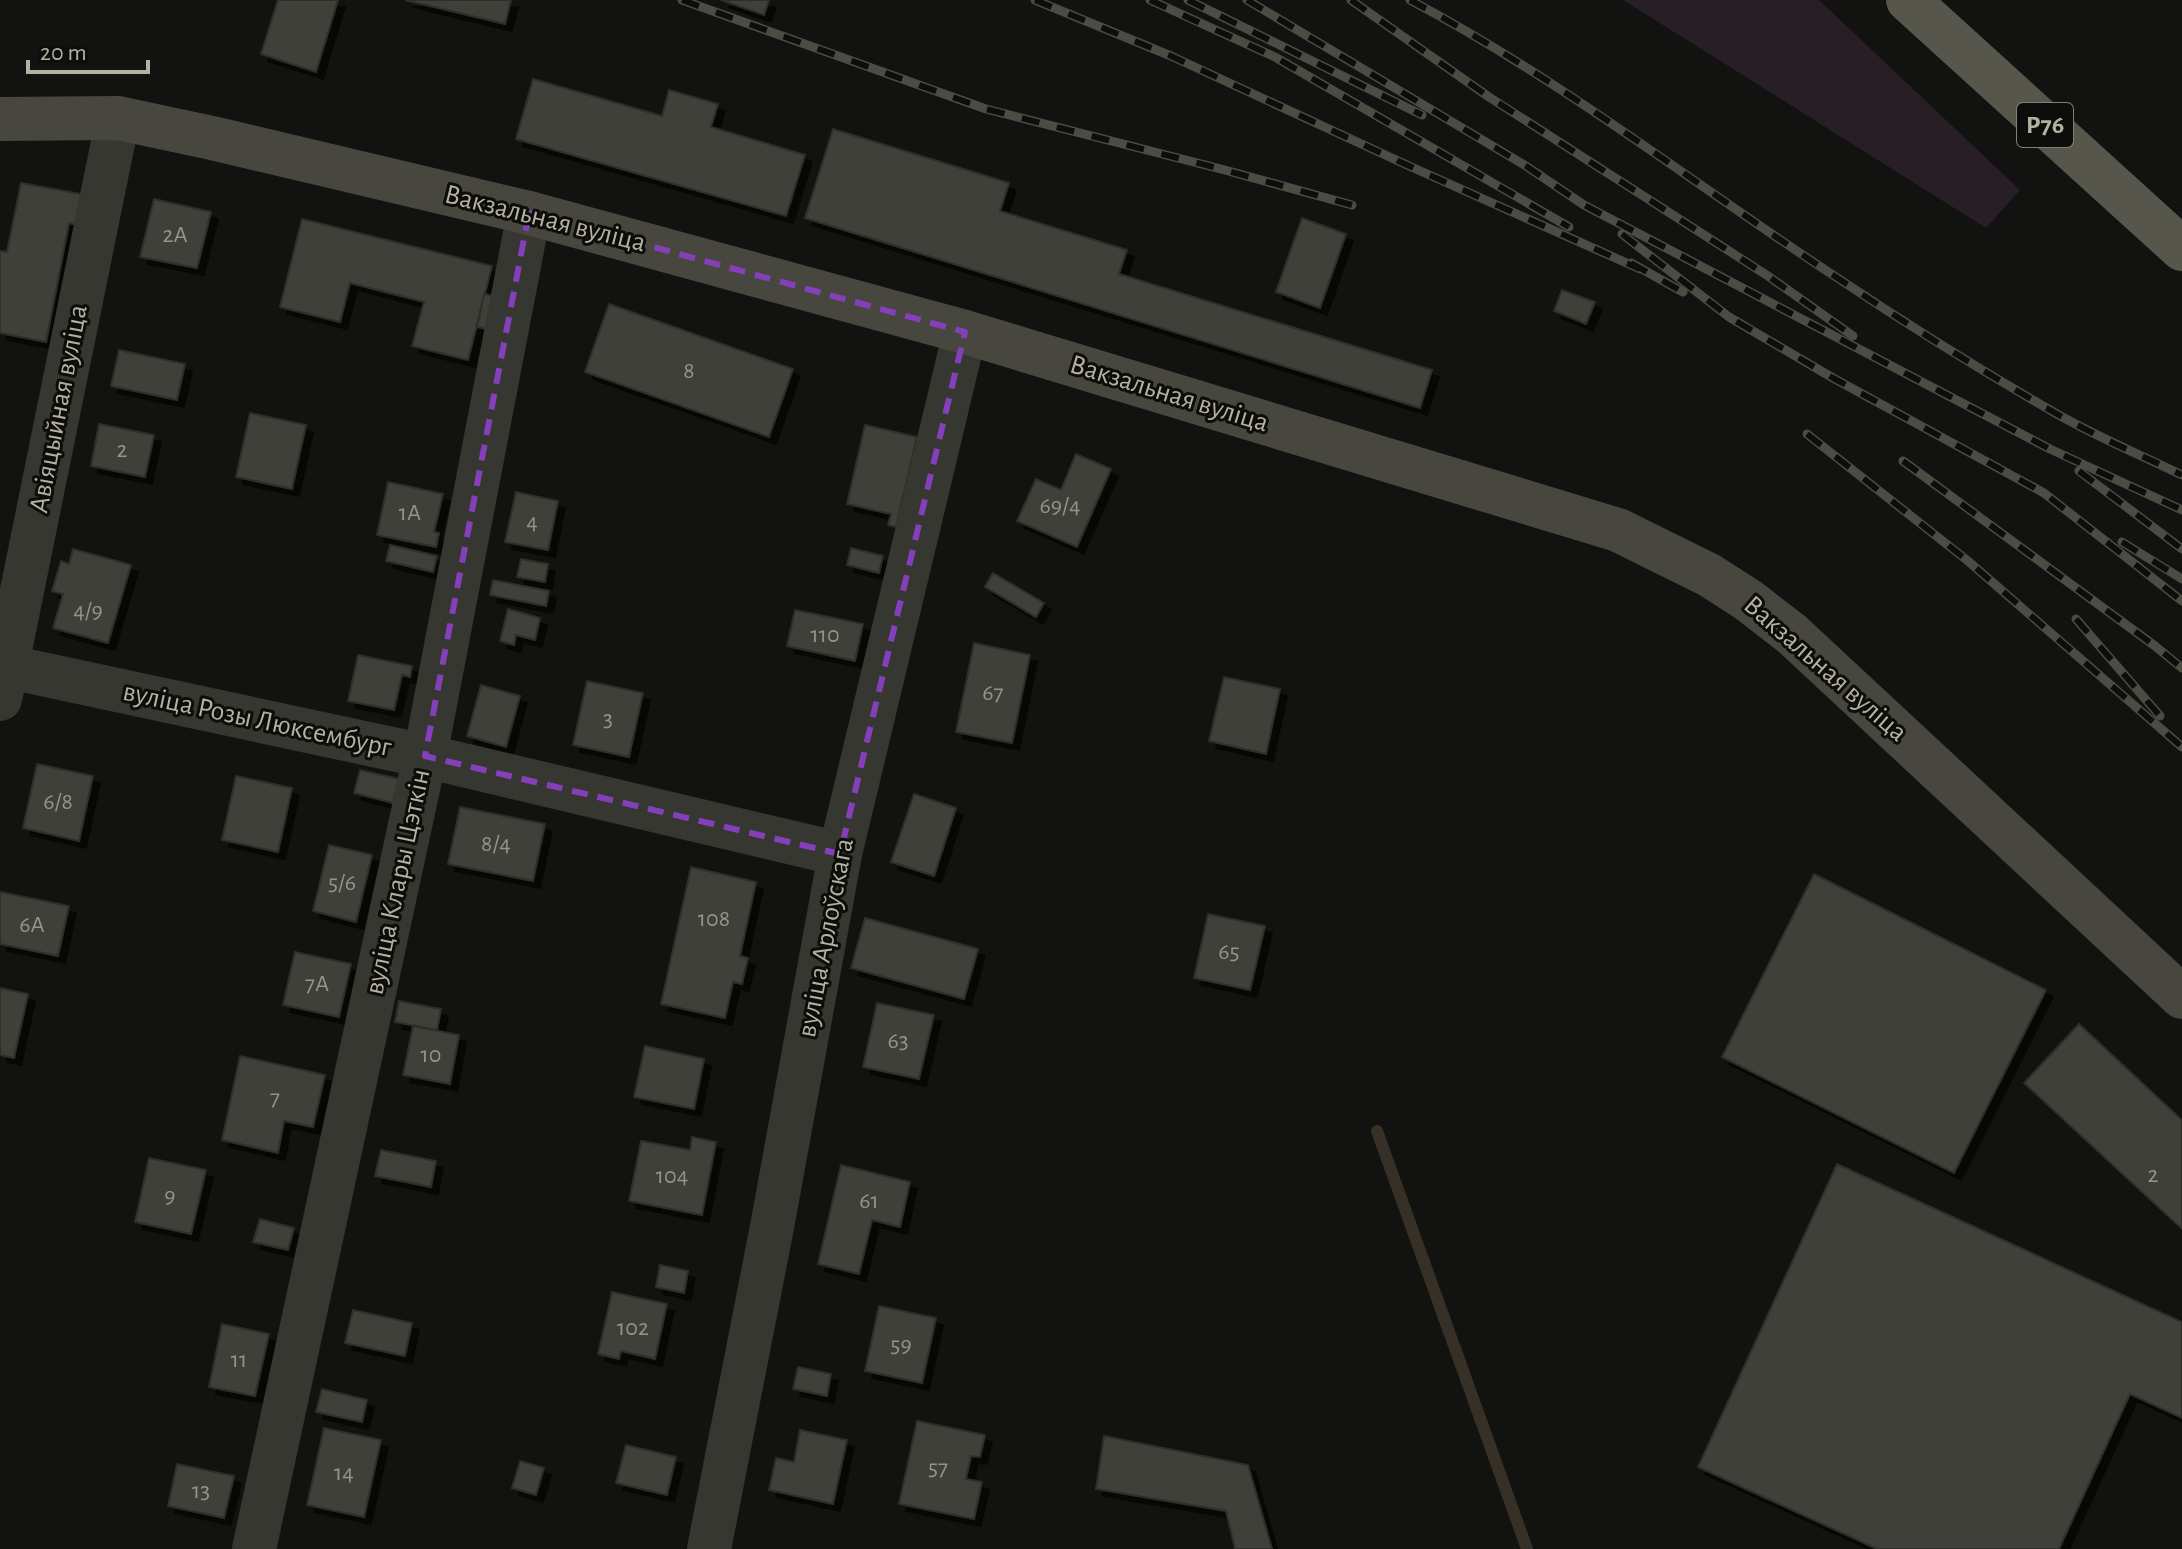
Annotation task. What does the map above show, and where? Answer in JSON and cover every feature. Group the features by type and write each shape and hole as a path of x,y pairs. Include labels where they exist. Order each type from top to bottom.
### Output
{"main road":[{"name":"Р76","path":"1908,0 2182,249"},
{"name":"Вакзальная вуліца","path":"0,119 118,118 529,213 965,332 1618,530 1709,575 1792,634 2182,997"}],"street":[{"name":"Авіяцыйная вуліца","path":"2,677 118,118"},
{"name":"вуліца Клары Цэткін","path":"254,1549 425,756 529,213"},
{"name":"вуліца Арлоўскага","path":"709,1549 840,854 965,332"},
{"name":"вуліца Розы Люксембург","path":"2,677 425,756 840,854"}],"highlighted area":[{"path":"529,213 965,332 840,854 425,756"}],"shaded area":[{"path":"1623,0 1819,0 2020,190 1986,228"}],"building":[{"path":"278,0 338,0 316,72 261,54"},
{"path":"405,0 511,0 505,24"},
{"path":"721,0 769,0 764,15"},
{"path":"533,79 662,116 669,90 718,104 711,127 805,155 786,216 516,139"},
{"path":"833,129 1009,183 1000,211 1127,250 1119,274 1432,370 1420,408 805,218"},
{"path":"21,183 81,194 76,225 69,223 46,342 0,333 0,251 7,252"},
{"path":"154,199 211,212 197,268 140,257"},
{"path":"1302,218 1346,234 1320,308 1276,292"},
{"path":"302,219 492,266 468,360 412,346 424,302 350,283 340,322 280,307"},
{"path":"1562,290 1595,302 1586,324 1554,311"},
{"path":"484,294 498,297 491,330 477,327"},
{"path":"609,304 793,369 769,437 585,372"},
{"path":"119,350 185,364 177,400 111,386"},
{"path":"250,413 306,425 292,489 236,477"},
{"path":"99,424 154,435 145,477 91,466"},
{"path":"865,425 917,437 896,527 888,525 891,514 847,504"},
{"path":"1076,454 1111,469 1077,547 1017,521 1036,479 1061,490"},
{"path":"388,482 443,494 434,532 439,533 436,547 377,535"},
{"path":"516,492 558,501 548,550 505,542"},
{"path":"390,545 437,556 433,572 386,561"},
{"path":"851,548 883,556 879,573 847,565"},
{"path":"73,549 131,565 108,643 53,628 63,594 52,591 61,561 69,564"},
{"path":"521,559 548,564 545,582 517,577"},
{"path":"993,573 1044,603 1036,617 985,587"},
{"path":"493,580 549,591 546,606 490,595"},
{"path":"508,609 540,618 535,640 516,635 514,645 500,641"},
{"path":"795,610 863,624 855,661 787,646"},
{"path":"974,643 1030,655 1012,743 956,732"},
{"path":"358,655 412,666 410,677 402,675 394,710 348,701"},
{"path":"1224,677 1280,689 1266,754 1209,741"},
{"path":"587,681 643,693 629,757 573,745"},
{"path":"481,685 520,696 506,747 467,736"},
{"path":"37,764 93,776 79,841 23,828"},
{"path":"360,770 399,779 393,803 354,793"},
{"path":"236,776 292,788 278,852 222,840"},
{"path":"914,794 956,808 934,876 891,862"},
{"path":"460,807 545,824 533,881 448,864"},
{"path":"329,845 372,855 356,922 313,911"},
{"path":"691,867 756,882 740,956 748,958 742,984 733,982 725,1018 661,1004"},
{"path":"1814,874 2046,990 1954,1173 1722,1057"},
{"path":"0,892 69,906 58,956 0,944"},
{"path":"1208,914 1265,926 1250,990 1194,978"},
{"path":"865,918 978,949 964,999 851,968"},
{"path":"295,952 351,964 339,1017 283,1005"},
{"path":"0,988 28,994 14,1058 0,1055"},
{"path":"399,1001 441,1009 437,1030 395,1022"},
{"path":"877,1003 934,1015 919,1079 863,1067"},
{"path":"2079,1024 2182,1120 2182,1229 2024,1083"},
{"path":"413,1026 459,1035 450,1084 403,1075"},
{"path":"645,1046 704,1059 694,1109 634,1097"},
{"path":"240,1056 325,1075 313,1127 284,1121 278,1153 222,1140"},
{"path":"692,1137 716,1142 702,1215 629,1201 641,1141 690,1150"},
{"path":"381,1150 436,1161 431,1187 375,1176"},
{"path":"149,1158 206,1170 191,1234 135,1222"},
{"path":"1837,1164 2182,1322 2182,1418 2130,1394 2059,1549 1877,1549 1698,1467"},
{"path":"841,1165 910,1182 900,1227 872,1220 859,1274 818,1264"},
{"path":"260,1219 294,1228 288,1250 253,1242"},
{"path":"660,1265 688,1271 684,1293 656,1287"},
{"path":"612,1292 667,1304 655,1359 621,1351 619,1359 598,1354"},
{"path":"879,1306 936,1318 922,1383 865,1371"},
{"path":"353,1310 412,1323 405,1356 345,1343"},
{"path":"222,1324 269,1334 255,1396 209,1387"},
{"path":"798,1367 831,1374 827,1396 793,1389"},
{"path":"322,1389 367,1400 362,1422 316,1412"},
{"path":"917,1421 985,1435 980,1457 971,1456 966,1479 982,1482 974,1519 899,1504"},
{"path":"324,1428 381,1440 364,1517 307,1505"},
{"path":"800,1430 847,1440 833,1504 769,1490 776,1458 794,1462"},
{"path":"1104,1436 1248,1465 1272,1549 1235,1549 1226,1511 1096,1489"},
{"path":"626,1445 676,1457 667,1495 616,1483"},
{"path":"520,1461 544,1468 536,1495 512,1488"},
{"path":"177,1464 234,1476 224,1518 168,1506"}],"waterway":[{"path":"1377,1131 1527,1549"}],"railway":[{"path":"682,0 986,109 1352,205"},
{"path":"1035,0 1171,56 1640,269"},
{"path":"1150,0 1275,57 1569,227"},
{"path":"1188,0 1422,115"},
{"path":"1247,0 1526,166 1584,205 2050,449 2182,510"},
{"path":"1351,0 1489,97 1768,276 1853,336"},
{"path":"1410,0 1573,98 1783,242 1945,347 2072,422 2182,475"},
{"path":"1622,234 1729,317 1833,378 2044,493 2182,601"},
{"path":"1631,263 1683,292"},
{"path":"1807,434 1968,561 2182,747"},
{"path":"1903,461 2182,668"},
{"path":"2079,471 2182,549"},
{"path":"2122,542 2182,579"},
{"path":"2076,619 2160,716"}]}
